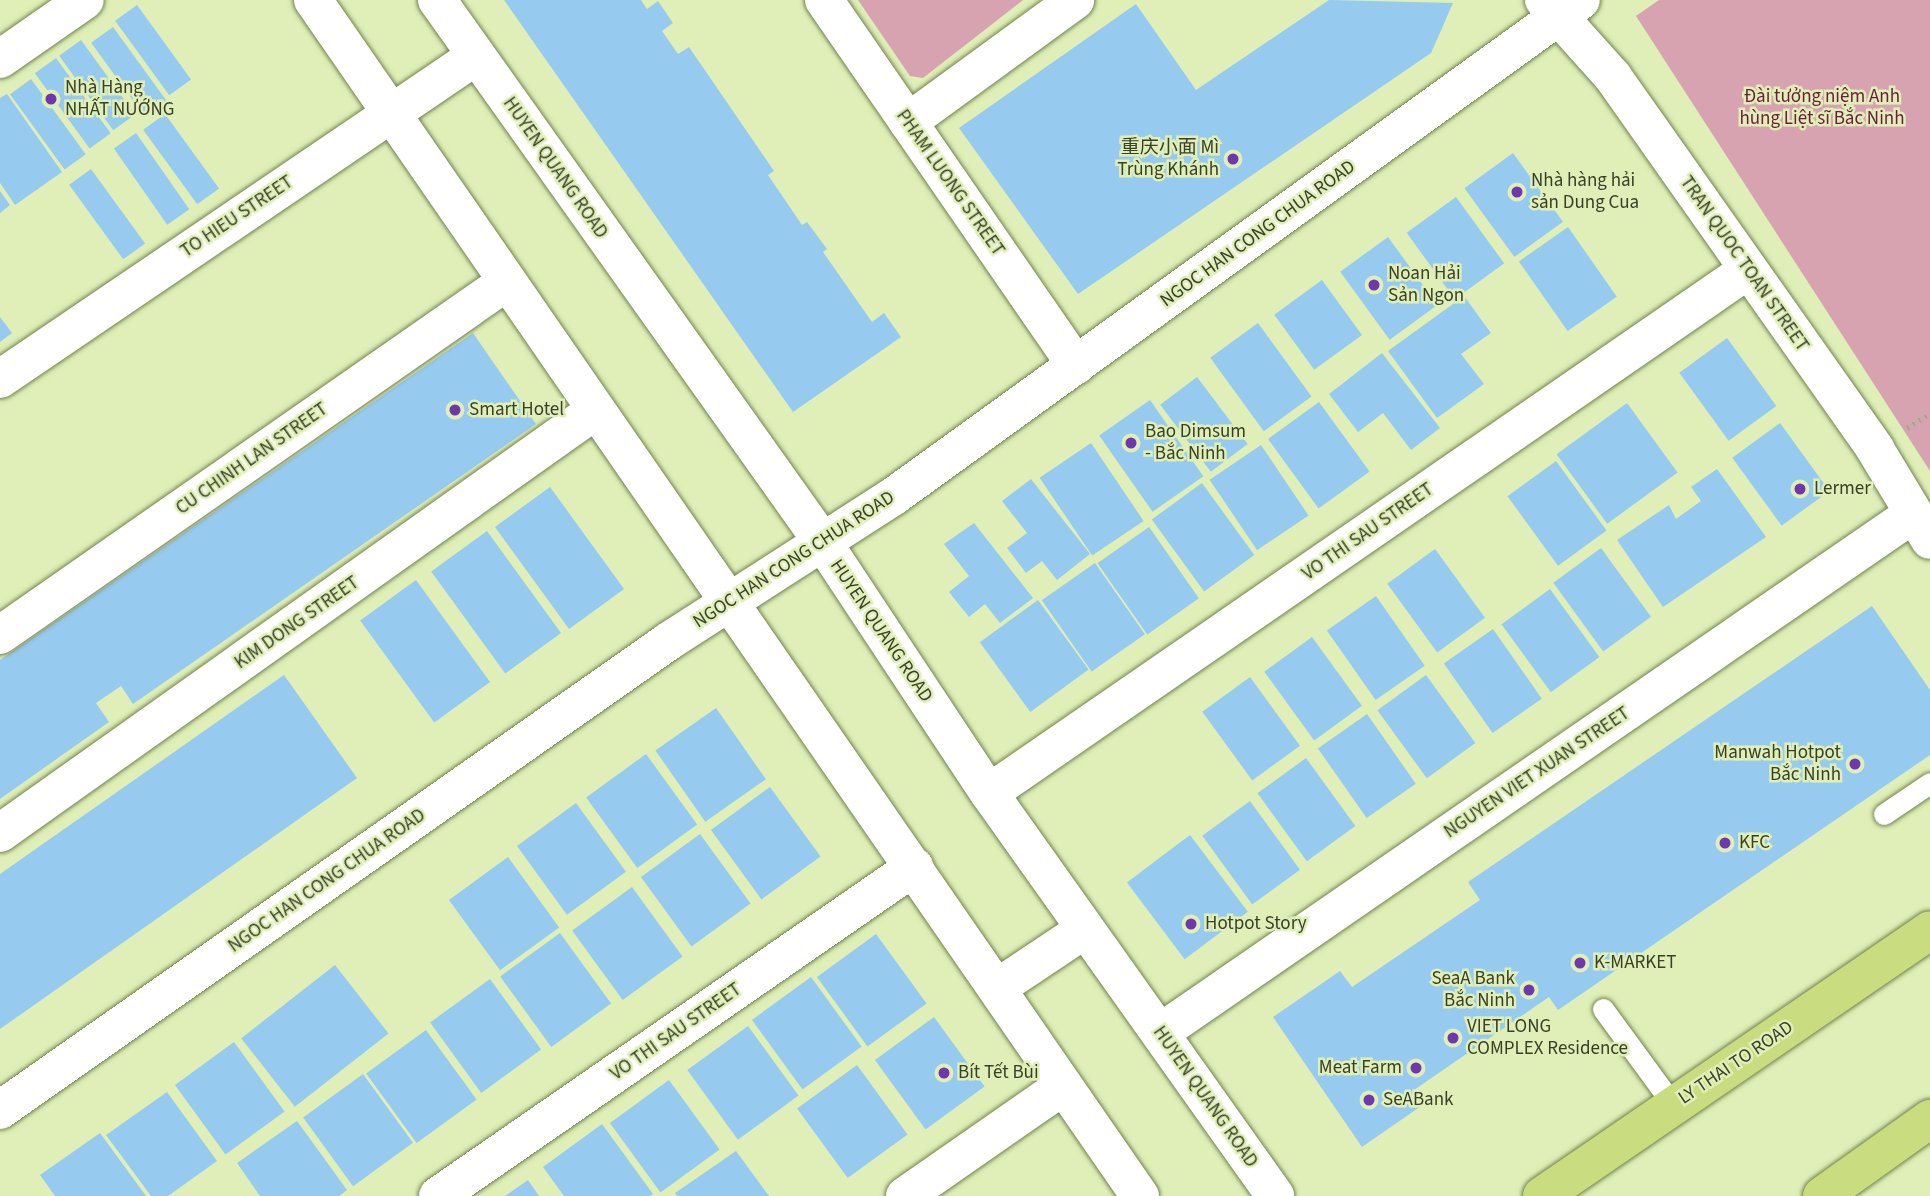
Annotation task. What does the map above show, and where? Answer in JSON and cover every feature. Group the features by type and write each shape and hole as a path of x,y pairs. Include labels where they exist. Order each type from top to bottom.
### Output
{"main road":[{"name":"LY THAI TO ROAD","path":"1542,1196 1930,930"},
{"path":"1822,1196 1930,1119"}],"street":[{"path":"0,60 85,0"},
{"path":"313,0 593,412 731,601 1140,1196"},
{"name":"HUYEN QUANG ROAD","path":"437,0 824,544 989,793 1275,1196"},
{"name":"PHAM LUONG STREET","path":"824,0 1076,365"},
{"path":"908,122 1075,0"},
{"name":"TRAN QUOC TOAN STREET","path":"1561,5 1875,449 1922,527"},
{"name":"NGOC HAN CONG CHUA ROAD","path":"0,1111 731,601 824,544 1076,365 1561,5"},
{"name":"TO HIEU STREET","path":"0,379 390,112 476,57"},
{"name":"VO THI SAU STREET","path":"989,793 1748,270"},
{"name":"CU CHINH LAN STREET","path":"0,635 505,283"},
{"name":"KIM DONG STREET","path":"0,834 593,412"},
{"name":"NGUYEN VIET XUAN STREET","path":"1161,1032 1922,527"},
{"name":"VO THI SAU STREET","path":"438,1196 914,867"},
{"path":"997,988 1084,930"},
{"path":"905,1196 1063,1086"}],"lane":[{"path":"1884,814 1930,783"},
{"path":"1603,1009 1674,1105"}],"green space":[{"path":"858,0 1023,0 923,78 910,76"},
{"name":"Đài tưởng niệm Anh hùng Liệt sĩ Bắc Ninh","path":"1659,0 1930,0 1930,471 1636,16"}],"building":[{"path":"504,0 641,0 647,9 658,1 673,23 662,31 678,54 689,47 774,171 768,175 802,225 807,222 827,249 823,252 872,322 884,313 901,337 793,412"},
{"path":"1329,0 1453,3 1431,53 1078,294 959,128 1136,4 1196,90"},
{"path":"137,5 191,79 169,95 115,21"},
{"path":"113,27 167,101 145,117 91,43"},
{"path":"81,40 135,114 113,130 59,56"},
{"path":"56,58 111,133 90,149 35,73"},
{"path":"31,79 86,154 65,170 10,94"},
{"path":"7,94 62,172 15,205 0,183 0,98"},
{"path":"165,114 219,188 197,204 143,130"},
{"path":"136,133 189,209 167,225 114,148"},
{"path":"1513,153 1563,222 1514,257 1464,188"},
{"path":"91,169 145,243 123,259 69,185"},
{"path":"0,191 10,205 0,213"},
{"path":"1456,197 1504,263 1455,299 1407,233"},
{"path":"1568,227 1617,297 1568,331 1519,261"},
{"path":"1388,237 1437,305 1390,340 1340,272"},
{"path":"1322,280 1362,335 1314,370 1274,315"},
{"path":"1464,296 1491,333 1461,354 1484,384 1437,418 1388,351"},
{"path":"0,317 12,333 0,342"},
{"path":"1258,323 1311,397 1264,431 1210,358"},
{"path":"473,333 536,424 133,704 121,686 96,703 109,722 0,799 0,660"},
{"path":"1727,338 1776,406 1729,441 1679,373"},
{"path":"1382,353 1440,428 1411,450 1383,413 1358,432 1329,394"},
{"path":"1197,377 1248,444 1211,472 1160,405"},
{"path":"1150,400 1203,476 1153,512 1099,436"},
{"path":"1319,402 1370,472 1319,509 1268,439"},
{"path":"1627,403 1678,473 1607,524 1557,454"},
{"path":"1780,423 1829,491 1782,526 1732,458"},
{"path":"1091,443 1144,521 1092,556 1040,478"},
{"path":"1261,445 1309,515 1257,550 1210,480"},
{"path":"1556,461 1607,531 1558,566 1507,496"},
{"path":"1717,469 1766,537 1663,607 1617,540 1669,505 1676,519 1701,501 1691,487"},
{"path":"1031,479 1090,554 1057,580 1042,561 1026,573 1007,548 1027,533 1002,501"},
{"path":"1202,483 1254,555 1204,591 1152,519"},
{"path":"550,487 624,589 569,629 495,527"},
{"path":"974,523 1033,598 1000,623 985,604 969,617 949,592 969,576 944,544"},
{"path":"1149,527 1199,598 1147,634 1097,563"},
{"path":"487,531 561,633 505,673 431,572"},
{"path":"1601,548 1651,617 1603,651 1553,583"},
{"path":"1435,549 1485,618 1437,652 1387,584"},
{"path":"1095,563 1145,634 1092,672 1042,600"},
{"path":"416,580 490,682 434,722 360,621"},
{"path":"1550,589 1599,657 1551,692 1501,624"},
{"path":"1376,596 1425,666 1376,700 1327,630"},
{"path":"1038,600 1089,670 1030,712 980,642"},
{"path":"1872,606 1930,690 1930,755 1558,1010 1549,997 1414,1090 1424,1104 1362,1147 1273,1017 1340,971 1352,987 1480,900 1468,882"},
{"path":"1493,629 1542,699 1493,733 1444,663"},
{"path":"1312,637 1362,706 1314,740 1264,672"},
{"path":"284,675 357,778 0,1029 0,874"},
{"path":"1426,675 1475,743 1427,778 1377,710"},
{"path":"1250,677 1300,746 1252,780 1202,712"},
{"path":"716,708 766,779 705,822 655,750"},
{"path":"1367,714 1416,784 1367,818 1318,748"},
{"path":"646,754 697,824 637,868 586,797"},
{"path":"1306,758 1355,826 1307,861 1257,793"},
{"path":"770,787 821,857 761,899 711,830"},
{"path":"1250,801 1300,870 1252,904 1202,836"},
{"path":"576,803 626,872 567,915 517,846"},
{"path":"700,834 751,904 691,946 641,877"},
{"path":"1190,835 1248,912 1185,959 1127,883"},
{"path":"508,857 559,927 500,970 449,900"},
{"path":"632,887 683,957 623,1000 572,930"},
{"path":"560,933 611,1003 551,1047 500,976"},
{"path":"876,934 927,1004 867,1046 817,977"},
{"path":"335,965 389,1034 295,1107 241,1038"},
{"path":"811,977 862,1047 802,1089 752,1020"},
{"path":"490,979 541,1049 481,1093 430,1022"},
{"path":"934,1017 985,1087 925,1129 875,1060"},
{"path":"748,1026 799,1096 738,1140 687,1070"},
{"path":"426,1030 477,1100 417,1143 366,1073"},
{"path":"234,1042 285,1112 225,1154 175,1085"},
{"path":"857,1065 908,1135 848,1178 797,1108"},
{"path":"363,1074 413,1143 353,1186 303,1117"},
{"path":"669,1080 720,1150 660,1192 610,1123"},
{"path":"167,1092 217,1161 168,1196 151,1196 106,1135"},
{"path":"297,1121 347,1190 339,1196 260,1196 237,1163"},
{"path":"602,1124 653,1194 564,1196 543,1167"},
{"path":"100,1133 146,1196 55,1196 40,1175"},
{"path":"736,1151 769,1196 677,1196 675,1193"},
{"path":"528,1180 539,1196 505,1196"}],"place":[{"name":"Nhà Hàng NHẤT NƯỚNG","path":"51,99"},
{"name":"重庆小面 Mì Trùng Khánh","path":"1233,159"},
{"name":"Nhà hàng hải sản Dung Cua","path":"1517,192"},
{"name":"Noan Hải Sản Ngon","path":"1374,285"},
{"name":"Smart Hotel","path":"455,410"},
{"name":"Bao Dimsum - Bắc Ninh","path":"1131,443"},
{"name":"Lermer","path":"1800,489"},
{"name":"Manwah Hotpot Bắc Ninh","path":"1855,764"},
{"name":"KFC","path":"1725,843"},
{"name":"Hotpot Story","path":"1191,924"},
{"name":"K-MARKET","path":"1580,963"},
{"name":"SeaA Bank Bắc Ninh","path":"1529,990"},
{"name":"VIET LONG COMPLEX Residence","path":"1453,1038"},
{"name":"Meat Farm","path":"1416,1068"},
{"name":"Bít Tết Bùi","path":"944,1073"},
{"name":"SeABank","path":"1369,1100"}]}
